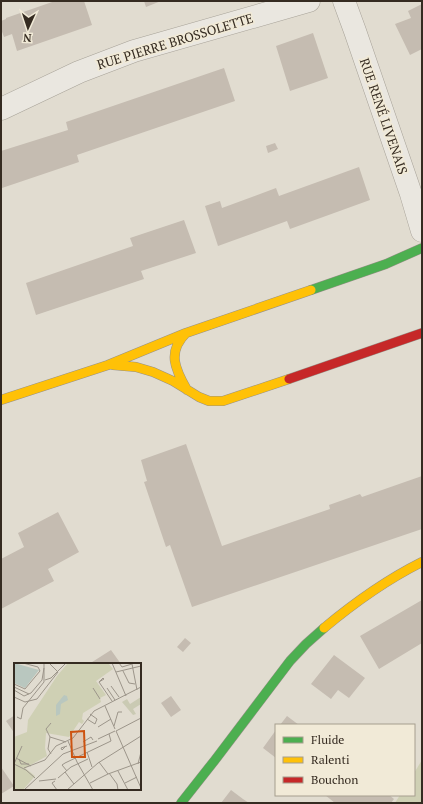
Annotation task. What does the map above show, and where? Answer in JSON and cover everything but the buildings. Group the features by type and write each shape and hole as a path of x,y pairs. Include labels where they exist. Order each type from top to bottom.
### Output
{"street":[{"name":"RUE PIERRE BROSSOLETTE","path":"1,109 79,72 134,51 309,1"},
{"name":"RUE RENÉ LIVENAIS","path":"344,1 411,194 422,231"},
{"path":"1,400 108,365 186,333 386,264 422,248"},
{"path":"186,333 179,340 174,356 177,369 187,390"},
{"path":"108,365 135,366 149,370 171,380 194,395 205,400 212,402 223,401 422,333"},
{"path":"181,803 290,661 301,649 326,625 363,597 387,581 422,562"}],"green space":[{"path":"422,760 422,803 395,803 399,796 415,796 415,771"}],"traffic: fast":[{"path":"311,290 386,264 422,248"},
{"path":"181,803 290,661 324,628"}],"traffic: slow":[{"path":"1,400 108,365 186,333 311,290"},
{"path":"186,333 176,347 175,361 176,368 187,390"},
{"path":"113,365 136,367 153,372 173,381 199,397 209,401 223,401 289,379"},
{"path":"324,628 371,592 422,562"}],"traffic: jam":[{"path":"289,379 422,333"}]}
